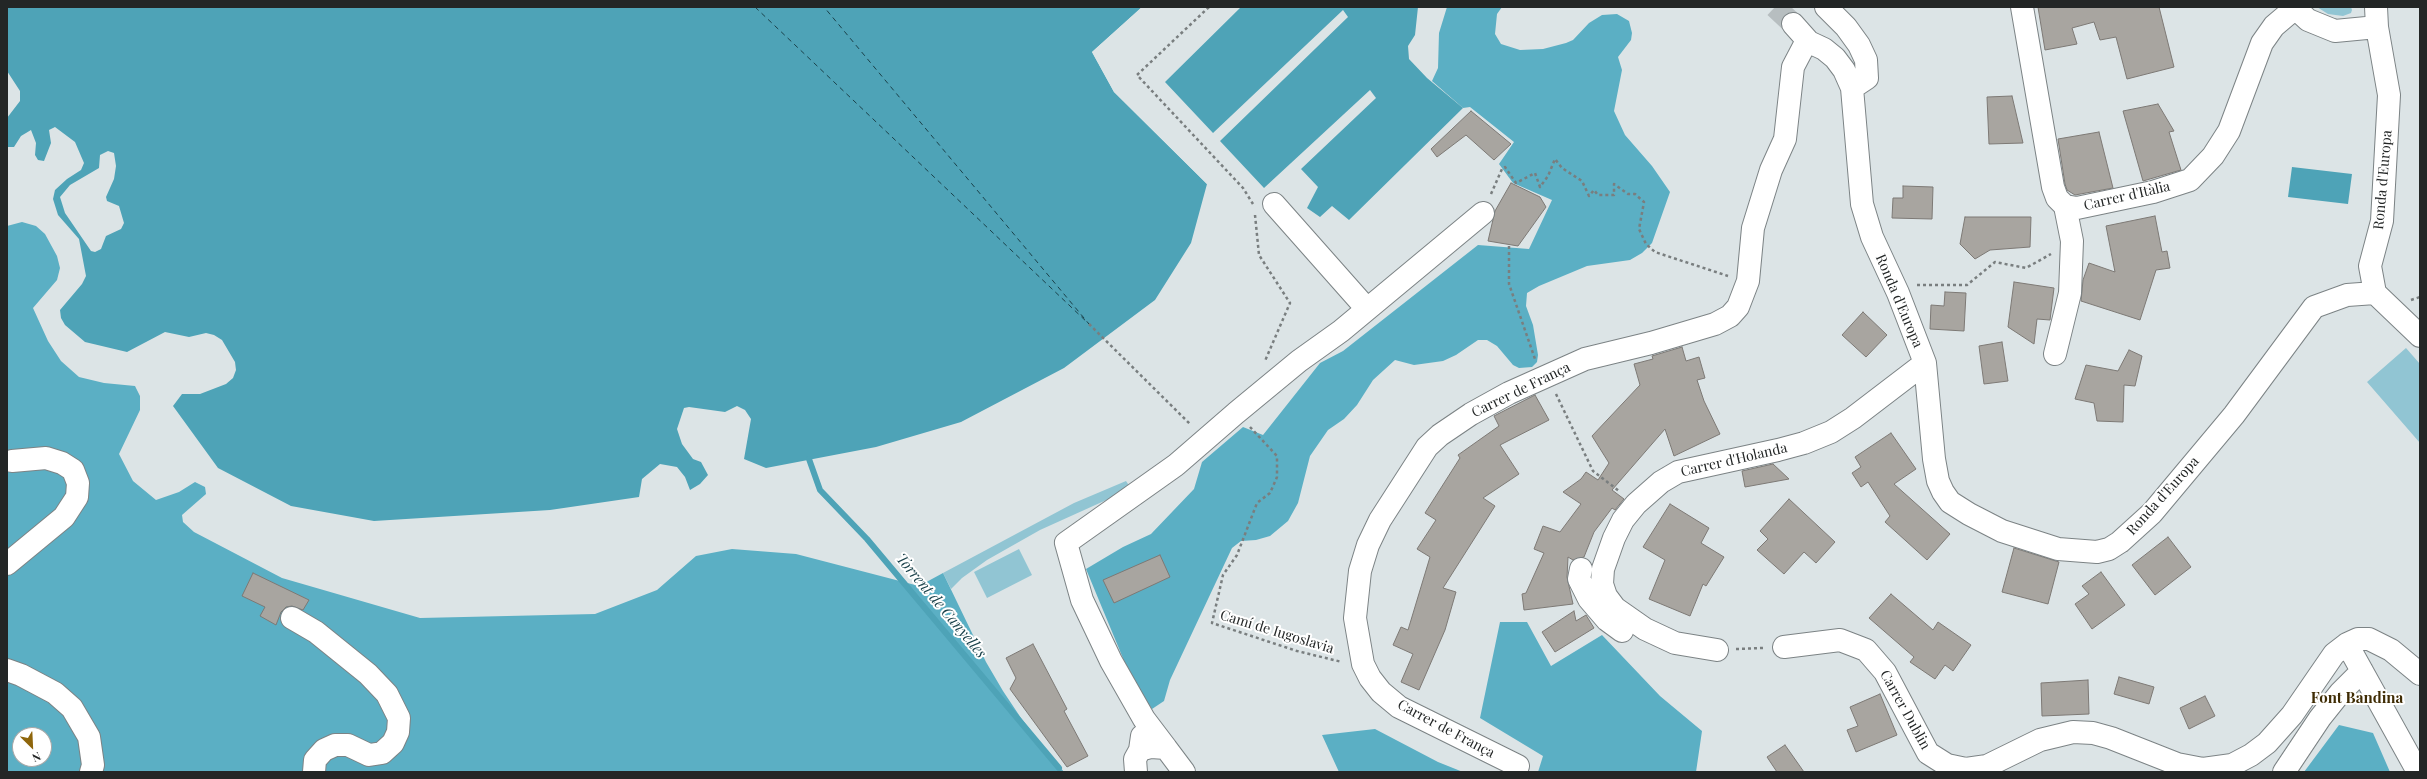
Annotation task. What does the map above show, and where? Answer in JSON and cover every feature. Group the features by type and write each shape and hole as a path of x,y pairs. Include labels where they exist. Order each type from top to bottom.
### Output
{"street":[{"path":"1826,7 1846,27 1866,60 1867,78 1852,88"},
{"name":"Carrer d'Itàlia","path":"2022,7 2046,144 2047,165 2057,198 2066,206 2087,207 2153,192 2190,180 2213,156 2229,131 2262,43 2274,26 2294,8"},
{"path":"2294,8 2308,20 2334,31 2376,17"},
{"name":"Ronda d'Europa","path":"1793,24 1808,42 1824,49 1835,58 1844,70 1852,88 1862,204 1872,237 1898,294 1925,363 1934,459 1938,481 1950,502 2002,531 2040,544 2058,549 2097,552 2109,549 2120,542 2152,512 2234,415 2314,307 2347,295 2375,293 2370,266 2382,221 2389,95 2376,17"},
{"name":"Carrer de França","path":"1518,766 1399,707 1381,692 1363,664 1355,618 1360,571 1368,545 1380,520 1418,461 1440,435 1471,414 1509,392 1585,359 1651,343 1715,324 1730,316 1738,307 1748,281 1752,228 1771,170 1786,139 1793,67 1804,46 1808,42"},
{"path":"2055,354 2070,293 2072,241 2066,206"},
{"path":"1261,208 1367,309"},
{"path":"1184,772 1144,719 1110,662 1082,600 1066,543 1176,465 1236,413 1367,309 1483,213"},
{"path":"2375,293 2420,336"},
{"name":"Carrer d'Holanda","path":"1717,650 1675,644 1656,634 1615,608 1606,596 1602,584 1603,569 1614,538 1636,504 1661,482 1678,472 1778,450 1804,443 1831,432 1853,418 1925,363"},
{"path":"7,564 64,517 77,497 78,483 73,470 62,463 46,458 12,461"},
{"path":"1581,569 1579,579 1589,599 1607,620 1619,630 1638,637 1656,634"},
{"path":"292,618 316,632 368,674 387,694 399,718 398,732 393,743 382,753 369,755 348,745 335,745 324,750 315,760 314,772"},
{"path":"2418,772 2347,644 2358,639 2369,639 2391,650 2420,674"},
{"name":"Carrer Dublin","path":"1784,647 1840,640 1866,650 1885,672 1923,746 1928,753 1947,765 1966,769 1987,766 2040,740 2073,732 2093,733 2111,738 2177,764 2203,768 2232,765 2251,755 2267,743 2292,715 2334,654 2347,644"},
{"path":"7,670 21,675 55,693 72,708 89,737 93,765 91,772"},
{"path":"2284,772 2320,718 2340,693 2362,671"},
{"path":"1136,772 1135,759 1140,750 1144,719"},
{"path":"1140,750 1151,747 1166,748"}],"path":[{"path":"1209,7 1137,75 1261,208 1259,255 1290,303 1262,365"},
{"path":"1483,213 1502,169 1505,167 1516,183 1535,173 1540,187 1548,176 1555,159 1562,168 1582,181 1590,196 1594,190 1598,195 1614,195 1614,184 1628,194 1635,194 1644,202 1639,229 1646,244 1656,252 1718,273 1748,281"},
{"path":"1898,294 1917,285 1967,285 1995,262 2026,268 2072,241"},
{"path":"1089,324 1206,439"},
{"name":"Camí de Iugoslavia","path":"1236,413 1277,456 1277,477 1270,493 1257,503 1237,555 1223,575 1212,623 1297,651 1340,662 1363,664"}],"shaded area":[{"path":"7,7 1142,7 1092,52 1114,92 1207,184 1191,243 1155,300 1064,368 961,422 876,447 766,468 744,459 751,419 745,410 737,406 725,412 689,407 684,408 677,429 682,444 693,459 701,462 708,475 700,484 690,490 685,477 677,467 660,464 642,479 639,497 550,510 374,521 291,506 218,468 173,406 182,394 200,394 226,384 233,378 236,370 235,362 222,340 214,335 206,333 189,337 165,332 127,352 85,342 65,325 61,318 60,310 82,284 86,276 79,239 58,215 53,199 55,190 67,179 81,170 84,163 75,142 55,127 49,130 51,143 44,161 38,160 35,155 36,143 31,130 21,136 14,147 7,147 7,118 20,101 20,91 7,71","holes":["108,151 114,153 116,166 114,179 106,197 107,201 119,206 124,223 121,229 106,236 101,249 95,252 91,251 65,213 60,197 70,185 99,168 100,155"]},
{"path":"1241,7 1418,7 1415,35 1408,46 1409,59 1427,78 1463,108 1349,220 1332,206 1320,217 1307,208 1318,187 1301,169 1376,98 1370,90 1264,188 1220,141 1348,17 1343,10 1213,133 1165,82"},
{"path":"1447,7 1502,7 1497,14 1495,34 1501,44 1520,50 1543,49 1566,43 1573,40 1589,23 1602,15 1617,14 1629,21 1632,33 1631,40 1618,57 1622,70 1614,111 1625,135 1652,166 1670,192 1652,243 1642,253 1630,260 1587,266 1539,286 1527,293 1526,306 1533,325 1538,355 1537,362 1532,367 1519,368 1513,365 1497,346 1487,340 1478,340 1456,355 1443,361 1414,365 1395,360 1373,380 1357,405 1344,419 1328,430 1310,456 1298,503 1288,521 1270,536 1256,540 1241,541 1232,548 1170,680 1164,701 1152,709 1132,680 1086,569 1123,547 1151,534 1194,489 1202,462 1243,427 1263,435 1320,363 1343,351 1478,245 1529,249 1552,200 1513,183 1499,164 1514,142 1470,107 1463,108 1432,81 1438,68 1439,33"},
{"path":"2317,7 2351,7 2352,10 2351,13 2343,16 2328,14"},
{"path":"2292,167 2352,174 2348,204 2288,197"},
{"path":"22,222 36,226 45,234 57,256 60,268 57,280 33,308 48,341 61,361 79,377 104,383 135,386 140,396 140,410 119,454 133,481 156,500 179,492 195,482 205,487 206,494 182,515 183,522 194,532 282,578 420,618 595,614 657,590 696,556 732,549 796,554 919,586 943,573 986,662 1003,691 1021,718 1064,772 7,772 7,226"},
{"path":"2406,348 2420,364 2420,443 2367,382"},
{"path":"1126,481 1130,487 1113,497 1040,530 987,560 962,578 951,589 943,573 1074,503"},
{"path":"1019,549 1032,575 987,598 974,572"},
{"path":"1500,622 1527,622 1551,666 1602,635 1660,696 1702,731 1696,772 1538,772 1543,756 1480,718"},
{"path":"2339,725 2373,733 2390,772 2304,772"},
{"path":"1375,729 1438,762 1463,772 1339,772 1322,735"}],"pier":[{"path":"1142,7 1143,8 1095,52 1116,91 1209,183 1209,186 1114,92 1092,52"}],"building":[{"path":"2038,7 2159,7 2174,67 2127,79 2116,37 2100,40 2094,22 2072,28 2077,44 2045,50"},
{"path":"2012,96 2023,143 1989,144 1987,97"},
{"path":"2158,104 2174,131 2169,132 2181,170 2143,181 2123,111"},
{"path":"1471,111 1511,144 1494,160 1466,135 1437,157 1431,149"},
{"path":"2099,132 2113,188 2075,195 2067,190 2065,184 2058,139"},
{"path":"1511,183 1540,197 1546,207 1518,246 1488,241 1495,211"},
{"path":"1903,186 1933,187 1932,219 1892,218 1893,198 1903,198"},
{"path":"2155,216 2162,252 2167,251 2170,268 2156,270 2140,320 2081,301 2083,280 2089,263 2115,272 2106,226"},
{"path":"1965,217 2031,217 2030,247 1990,250 1975,259 1960,244"},
{"path":"2014,282 2054,288 2050,320 2037,319 2034,344 2008,327"},
{"path":"1945,292 1966,293 1964,331 1930,329 1931,305 1944,306"},
{"path":"1863,312 1887,335 1866,357 1842,335"},
{"path":"2002,342 2008,381 1984,384 1979,346"},
{"path":"1682,347 1686,361 1699,357 1705,378 1697,380 1704,401 1720,434 1674,456 1665,429 1612,490 1624,499 1615,510 1612,508 1594,532 1584,557 1573,560 1568,557 1567,577 1573,604 1524,610 1522,594 1526,593 1544,553 1534,549 1543,526 1560,532 1581,504 1563,492 1581,479 1586,472 1598,480 1609,463 1592,436 1640,385 1634,364 1653,359 1652,356"},
{"path":"2129,350 2142,356 2135,386 2124,385 2123,422 2097,421 2094,403 2075,399 2086,365 2118,371"},
{"path":"1535,395 1549,420 1500,445 1519,474 1483,498 1495,506 1443,588 1456,592 1445,630 1419,690 1401,682 1413,654 1393,645 1401,627 1408,630 1430,557 1417,549 1436,520 1425,513 1460,458 1458,455 1499,426 1494,416"},
{"path":"1891,433 1916,469 1894,484 1950,534 1927,560 1885,522 1890,516 1868,482 1861,487 1852,473 1861,467 1855,457"},
{"path":"1773,464 1789,479 1745,487 1742,471"},
{"path":"1789,499 1835,542 1816,563 1804,552 1784,574 1757,550 1768,539 1760,531"},
{"path":"1670,504 1709,528 1701,543 1724,557 1706,586 1703,584 1690,616 1649,599 1665,560 1643,547"},
{"path":"2168,537 2191,567 2155,595 2132,565"},
{"path":"2014,548 2059,562 2048,604 2002,592"},
{"path":"1160,555 1170,577 1114,603 1103,580"},
{"path":"2101,572 2125,605 2092,629 2075,604 2089,594 2082,586"},
{"path":"253,573 309,600 303,610 292,606 286,607 281,612 276,625 260,616 265,607 242,596"},
{"path":"1891,594 1933,630 1938,622 1971,645 1953,671 1945,665 1935,679 1910,662 1914,657 1869,618"},
{"path":"1574,611 1576,621 1586,615 1594,628 1555,652 1542,632"},
{"path":"1033,644 1067,709 1064,711 1088,756 1067,767 1010,689 1016,678 1006,658"},
{"path":"2119,677 2154,687 2149,704 2114,694"},
{"path":"2088,680 2089,714 2042,716 2041,683"},
{"path":"1880,694 1897,735 1856,752 1847,730 1858,726 1850,707"},
{"path":"2205,696 2215,716 2189,729 2180,708"},
{"path":"1785,745 1804,772 1777,772 1767,757"}],"waterway":[{"name":"Torrent de Canyelles","path":"809,459 820,490 867,539 1059,768"}],"ferry route":[{"path":"755,7 1089,324 824,7"}],"tunnel":[{"path":"1775,7 1793,24"}],"district":[{"name":"Font Bandina","path":"2357,698"}]}
